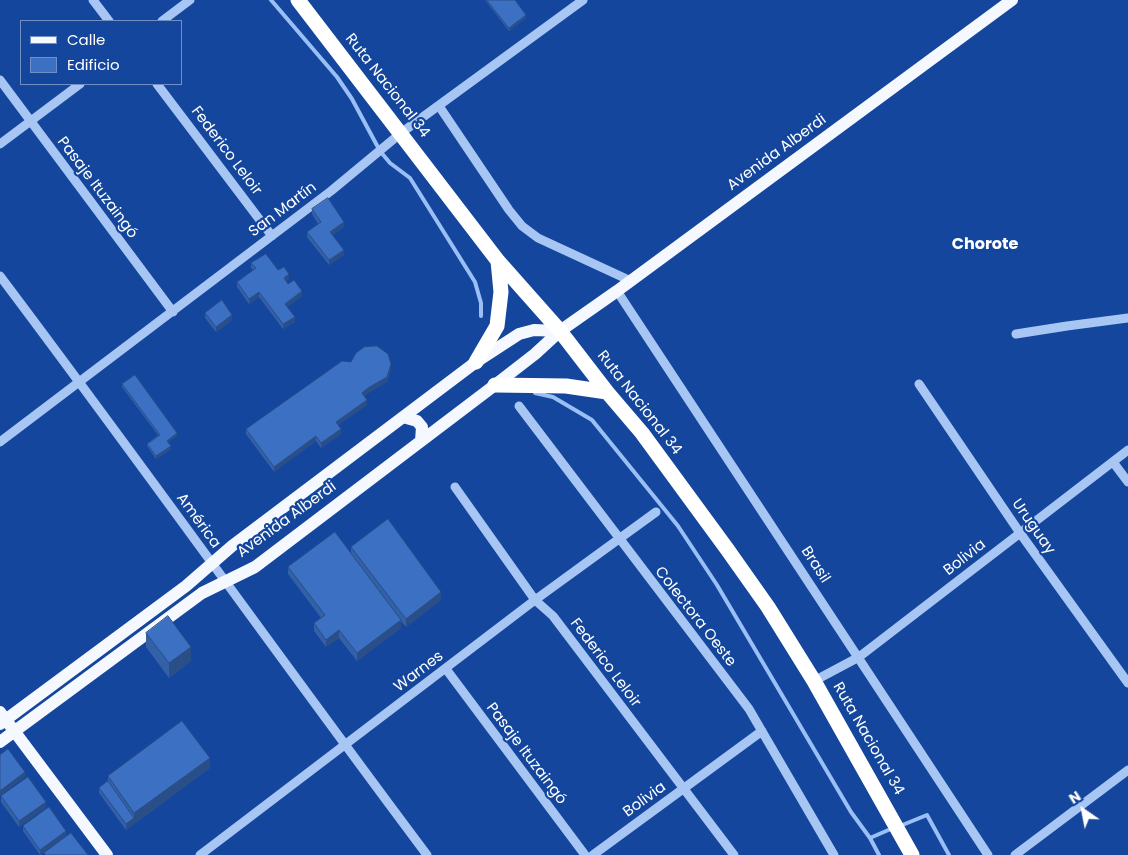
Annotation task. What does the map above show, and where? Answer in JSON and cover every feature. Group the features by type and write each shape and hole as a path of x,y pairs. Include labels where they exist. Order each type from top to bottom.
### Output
{"highway":[{"name":"Ruta Nacional 34","path":"298,0 498,261 560,331 607,392 642,433 727,549 768,607 814,681 893,818 912,855"},
{"path":"476,362 497,326 501,292 498,261"},
{"path":"496,384 566,386 607,392"}],"main road":[{"name":"Avenida Alberdi","path":"0,742 202,593 254,566 496,384 535,354 560,331 618,291 1012,0"},
{"name":"Avenida Alberdi","path":"2,718 186,586 232,546 476,362 519,334 534,330 560,331"},
{"path":"403,417 416,421 422,427 421,441"},
{"path":"2,718 15,731 107,855"}],"street":[{"path":"93,0 109,20"},
{"path":"163,20 190,0"},
{"name":"San Martín","path":"0,442 350,176 401,133 583,0"},
{"name":"Pasaje Ituzaingó","path":"0,80 173,312"},
{"path":"0,144 79,85"},
{"name":"Federico Leloir","path":"158,85 272,236"},
{"path":"438,106 522,226 538,238 631,281"},
{"name":"América","path":"0,276 80,382 344,745 427,855"},
{"name":"Brasil","path":"618,291 988,855"},
{"path":"1016,334 1128,318"},
{"name":"Uruguay","path":"919,384 1020,534 1128,683"},
{"name":"Colectora Oeste","path":"519,406 749,709 834,855"},
{"name":"Bolivia","path":"814,681 859,657 1128,450"},
{"path":"1113,462 1128,482"},
{"name":"Federico Leloir","path":"455,487 535,600 553,616 734,855"},
{"name":"Warnes","path":"200,855 535,600 656,512"},
{"name":"Pasaje Ituzaingó","path":"446,668 585,855"},
{"name":"Bolivia","path":"593,855 762,731"},
{"path":"1015,855 1128,770"}],"building":[{"path":"487,0 515,0 526,15 509,28"},
{"path":"328,198 344,222 330,232 344,250 329,260 307,232 321,222 312,209"},
{"path":"266,254 278,270 284,267 289,274 284,278 288,284 294,280 302,291 285,304 295,317 283,324 259,292 249,299 237,282 256,268 251,263"},
{"path":"222,300 232,315 216,327 205,313"},
{"path":"377,346 388,354 391,364 387,377 362,393 367,400 336,422 341,429 321,443 316,436 274,467 246,429 342,361 351,362 356,353 364,347"},
{"path":"135,375 177,433 167,441 171,446 156,456 147,444 160,435 122,384"},
{"path":"388,519 441,592 406,619 351,547"},
{"path":"335,532 401,620 357,653 339,630 326,640 314,623 325,615 288,567"},
{"path":"168,616 191,647 169,663 146,633"},
{"path":"182,721 210,758 134,813 108,776"},
{"path":"8,749 25,772 0,791 0,755"},
{"path":"28,777 46,802 19,821 1,796"},
{"path":"108,781 134,818 126,824 99,788"},
{"path":"49,807 66,831 40,850 23,826"},
{"path":"71,833 88,855 46,855 44,853"}],"waterway":[{"path":"271,0 337,77 352,99 380,151 390,163 410,178 475,282 481,303 481,316"},
{"path":"535,393 553,397 592,420 678,526 717,585 851,812 870,838 879,855"},
{"path":"900,826 927,815 949,855"},
{"path":"870,838 893,828"}],"district":[{"name":"Chorote","path":"985,245"}]}
